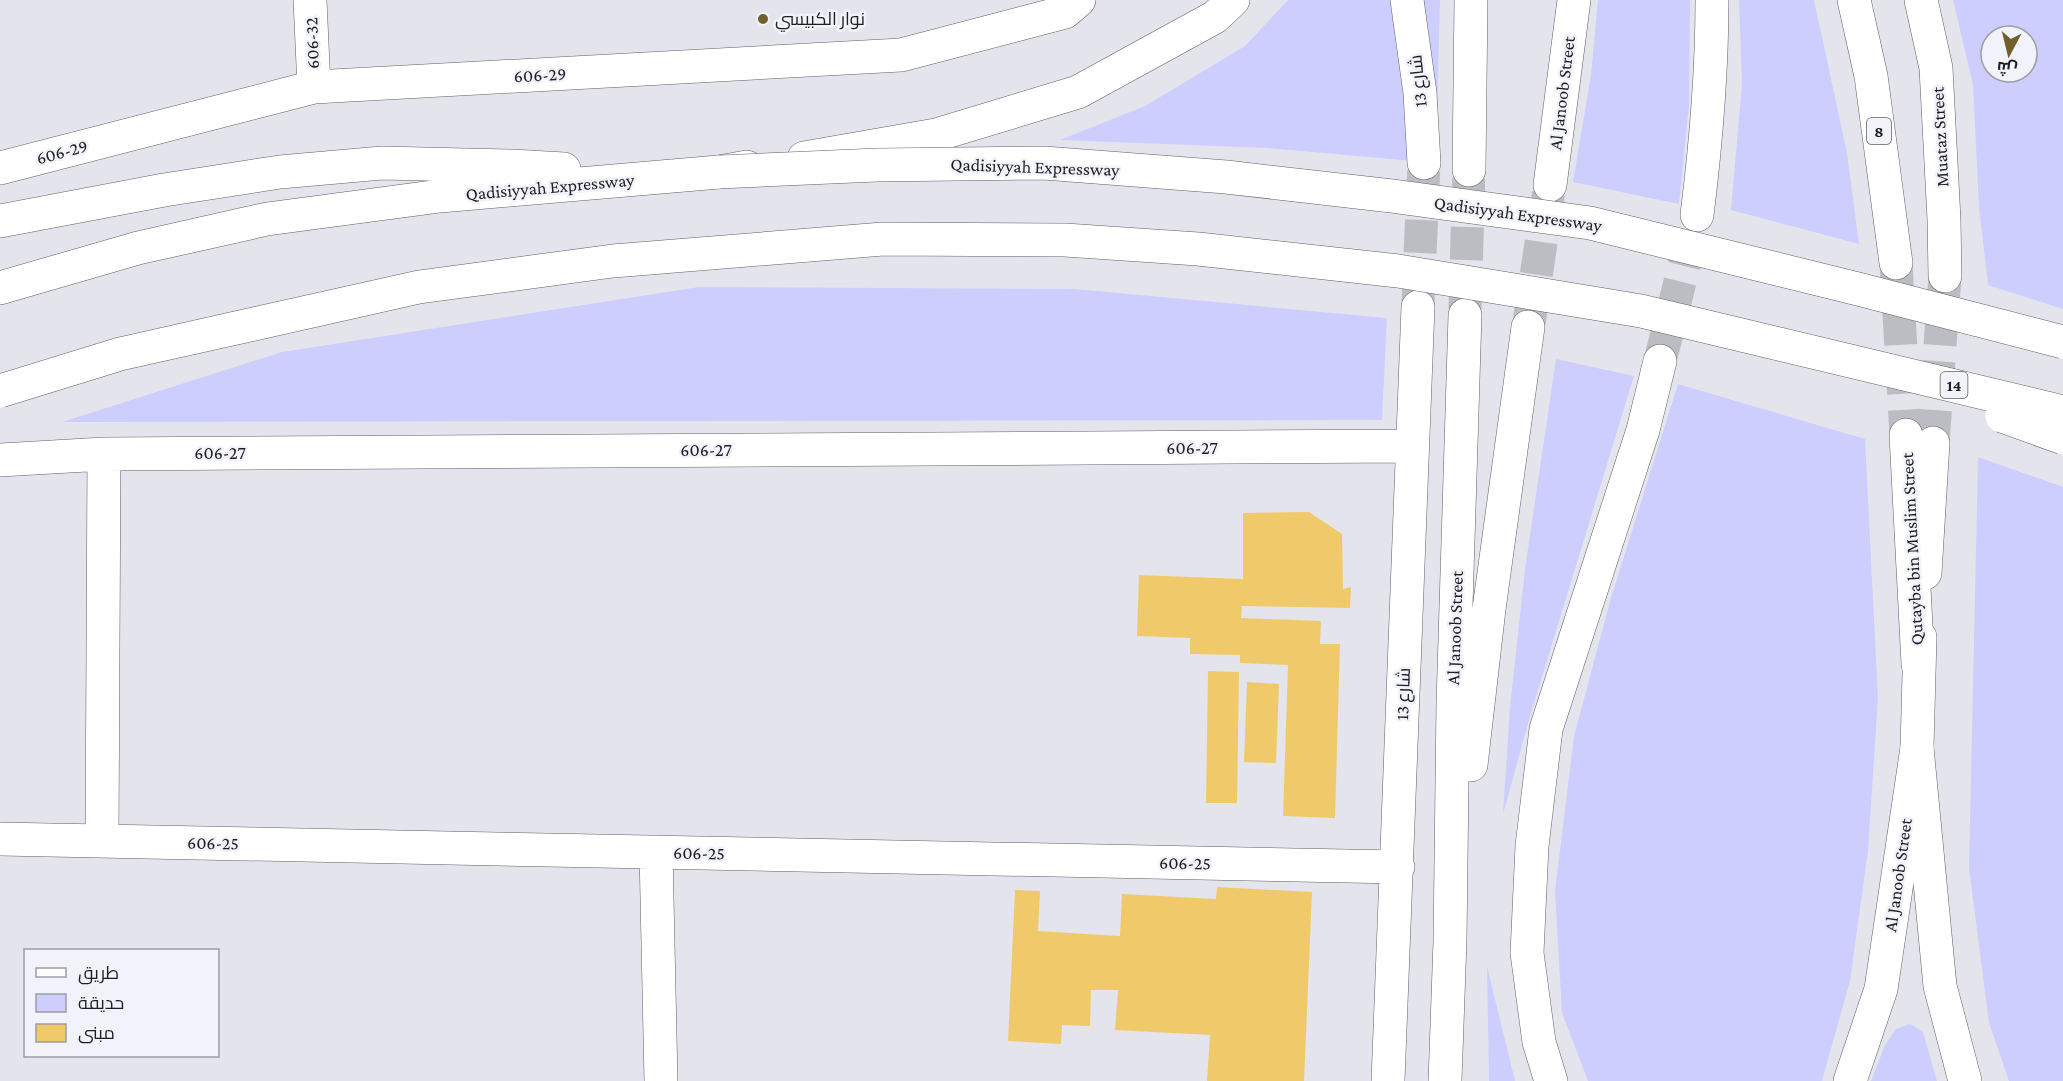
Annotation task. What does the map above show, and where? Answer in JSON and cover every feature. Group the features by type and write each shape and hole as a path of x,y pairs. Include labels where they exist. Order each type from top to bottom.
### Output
{"main road":[{"name":"606-32","path":"310,0 314,87"},
{"name":"606-29","path":"0,168 314,87 901,55 1065,12 1079,0"},
{"path":"719,172 936,135 1078,92 1215,17 1233,0"},
{"name":"شارع 13","path":"1407,0 1420,93 1424,163"},
{"path":"1470,156 1471,0"},
{"name":"Al Janoob Street","path":"1550,185 1574,0"},
{"path":"1697,215 1707,140 1712,58 1712,0"},
{"name":"8","path":"1854,0 1871,76 1896,263"},
{"name":"Muataz Street","path":"1921,0 1936,68 1945,276"},
{"path":"0,221 164,190 280,172 382,163 512,166 661,177"},
{"name":"Qadisiyyah Expressway","path":"0,288 138,248 267,219 440,196 719,172 877,165 1044,163 1226,177 1392,196 1590,223 1858,288 2063,342"},
{"path":"0,391 120,354 419,287 613,261 883,239 1065,240 1198,249 1398,271 1641,311 1845,358 2063,438"},
{"name":"شارع 13","path":"1388,1081 1418,307"},
{"name":"Al Janoob Street","path":"1445,1081 1450,941 1453,703 1465,315"},
{"name":"Al Janoob Street","path":"1450,941 1489,609 1528,327"},
{"name":"14","path":"1845,358 2063,412"},
{"path":"1551,1081 1539,1042 1527,953 1532,846 1545,729 1643,430 1660,361"},
{"name":"Qutayba bin Muslim Street","path":"1918,664 1919,439"},
{"name":"606-27","path":"0,460 105,454 1412,446"},
{"path":"102,841 105,454"},
{"name":"Al Janoob Street","path":"1850,1081 1881,989 1917,748 1918,664"},
{"path":"1917,748 1940,986 1965,1081"},
{"name":"606-25","path":"0,839 1398,867"},
{"path":"656,852 661,1081"}],"green space":[{"path":"1288,0 1440,0 1436,163 1267,148 1060,140 1145,106 1245,46"},
{"path":"1598,0 1690,0 1689,105 1679,204 1573,182 1591,75"},
{"path":"1739,0 1814,0 1847,153 1859,244 1731,210 1742,83"},
{"path":"1953,0 2063,0 2063,309 1988,285 1979,207 1973,85"},
{"path":"699,287 1075,289 1387,318 1382,420 62,422 282,352"},
{"path":"1556,359 1634,376 1531,713 1503,814 1510,707 1525,569"},
{"path":"1678,384 1865,439 1878,698 1868,851 1850,981 1822,1081 1588,1081 1562,1013 1555,891 1574,736 1611,598"},
{"path":"1978,457 2063,487 2063,1081 2009,1081 1989,1023 1969,868"},
{"path":"1487,966 1515,1081 1489,1081"},
{"path":"1910,1024 1923,1032 1937,1081 1871,1081 1885,1045 1896,1029"}],"building":[{"path":"1309,512 1342,534 1343,589 1351,587 1350,608 1242,606 1241,618 1321,621 1320,644 1340,644 1335,818 1283,816 1288,665 1240,663 1240,655 1190,654 1190,638 1137,636 1139,575 1243,579 1243,513"},
{"path":"1208,671 1239,672 1237,803 1206,803"},
{"path":"1247,682 1279,684 1276,763 1244,762"},
{"path":"1217,887 1312,892 1304,1081 1207,1081 1210,1035 1115,1030 1118,990 1091,990 1090,1026 1062,1025 1061,1044 1008,1041 1015,890 1040,891 1038,931 1120,936 1122,894 1216,899"}],"tunnel":[{"path":"1418,302 1424,163"},
{"path":"1465,309 1469,170"},
{"path":"1529,323 1549,190"},
{"path":"1660,361 1696,219"},
{"path":"1896,263 1906,435"},
{"path":"1933,443 1945,276"}],"place":[{"name":"نوار الكبيسي","path":"763,19"}]}
